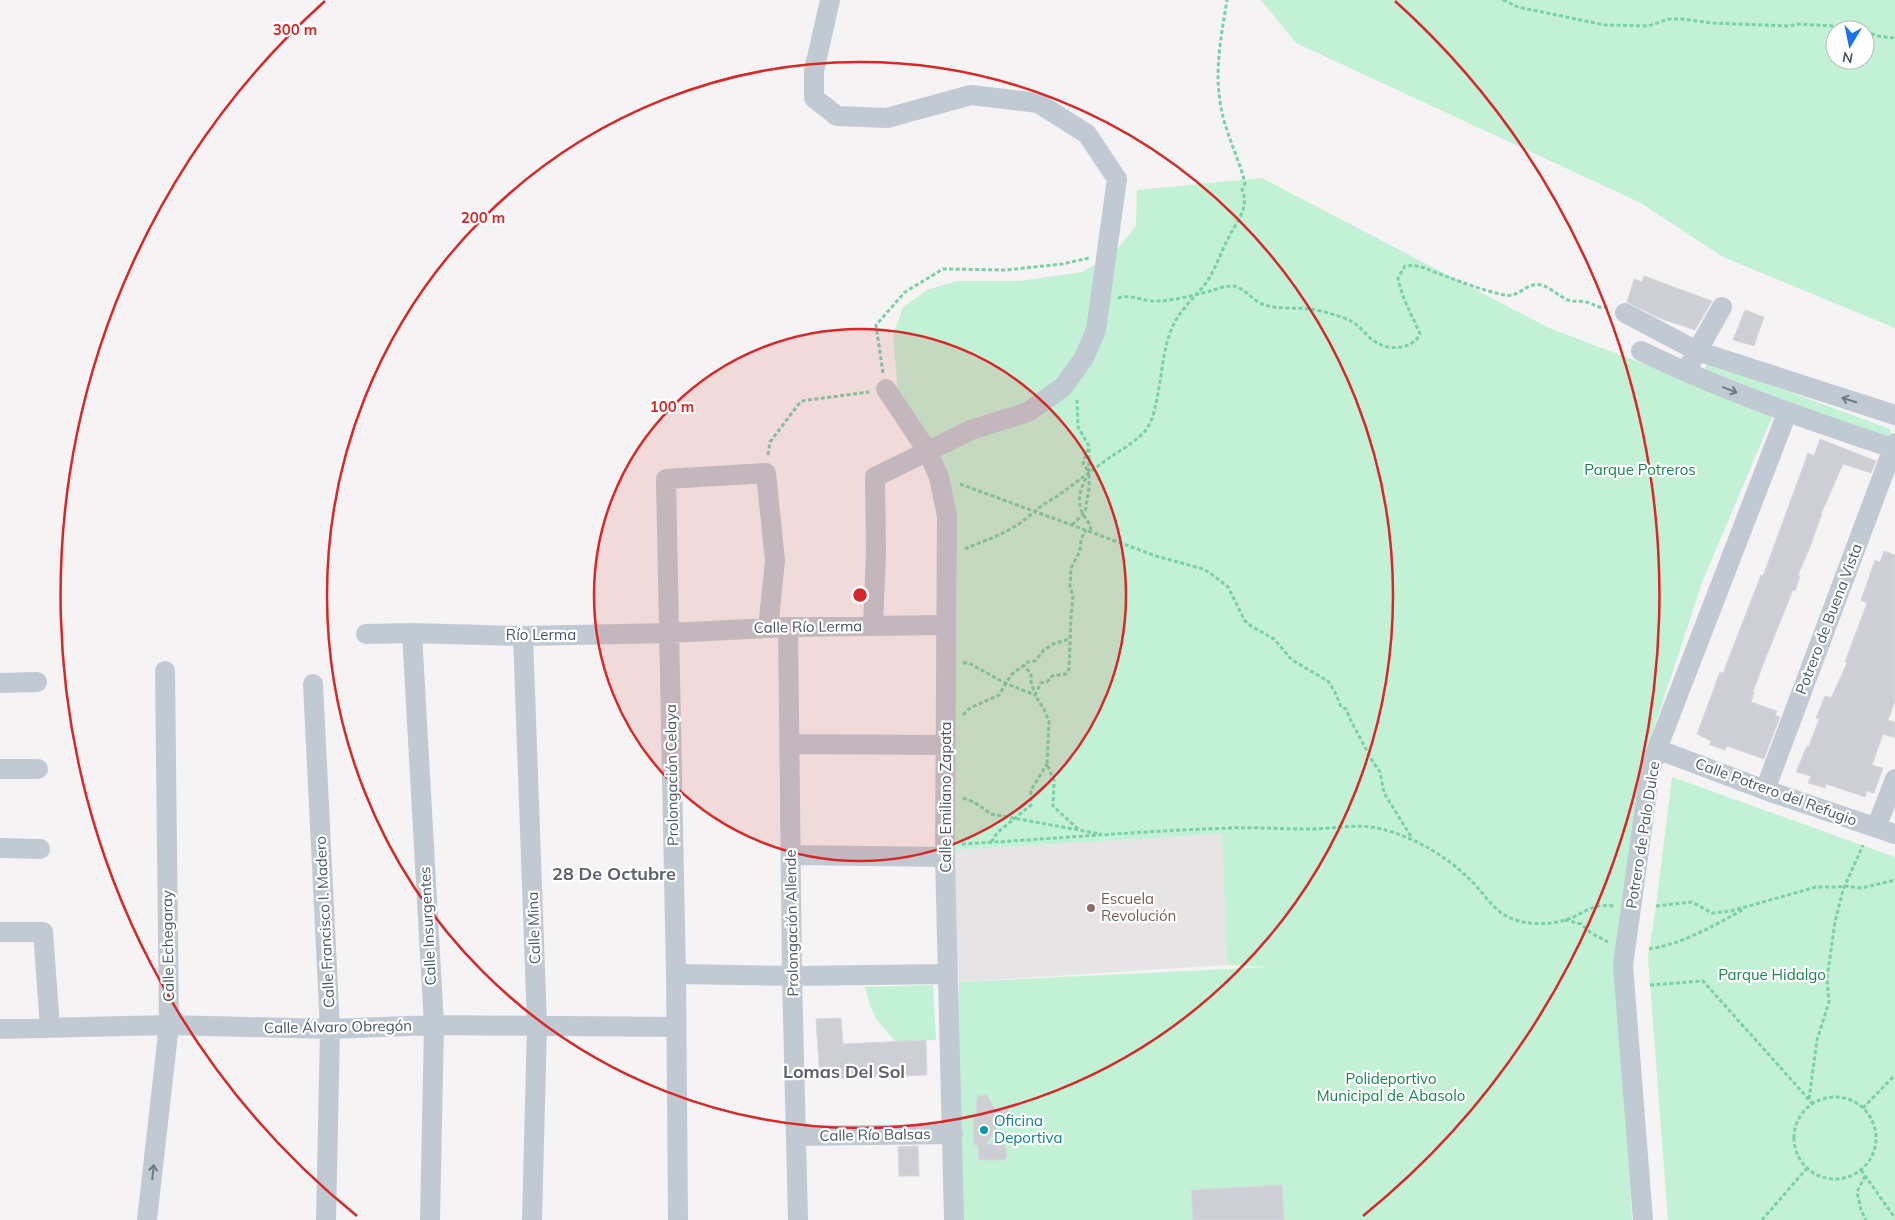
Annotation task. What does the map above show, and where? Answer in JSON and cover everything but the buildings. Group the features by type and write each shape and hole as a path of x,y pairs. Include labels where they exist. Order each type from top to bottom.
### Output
{"street":[{"path":"830,0 814,71 814,98 837,116 887,118 971,95 1038,103 1087,134 1117,179 1096,330 1084,358 1072,375 1063,386 1028,412 971,430 875,477 876,553 873,626"},
{"path":"1685,372 1722,308"},
{"path":"1625,314 1697,351 1895,414"},
{"path":"1641,351 1685,372 1787,413 1894,447"},
{"name":"Calle Emiliano Zapata","path":"886,389 928,452 939,478 947,516 945,853 954,1220"},
{"name":"Potrero de Palo Dulce","path":"1642,1220 1623,965 1650,771 1787,413"},
{"name":"Potrero de Buena Vista","path":"1765,790 1894,447"},
{"name":"Prolongación Celaya","path":"678,1220 676,974 666,479 766,473"},
{"name":"Prolongación Allende","path":"766,473 775,560 778,627 789,744 798,1220"},
{"name":"Calle Río Lerma","path":"669,633 778,627 946,625"},
{"name":"Río Lerma","path":"366,634 412,632 523,636 669,633"},
{"name":"Calle Insurgentes","path":"412,632 434,1026 430,1220"},
{"name":"Calle Mina","path":"523,636 537,1025 532,1220"},
{"name":"Calle Echegaray","path":"148,1220 169,1025 165,671"},
{"path":"0,684 37,682"},
{"name":"Calle Francisco I. Madero","path":"313,684 330,1029 326,1220"},
{"path":"789,744 946,745"},
{"name":"Calle Potrero del Refugio","path":"1657,749 1765,790 1895,834"},
{"path":"0,769 38,768"},
{"path":"1876,828 1895,779"},
{"path":"0,848 40,849"},
{"path":"791,855 945,853"},
{"path":"0,932 43,932 50,1027"},
{"path":"676,974 792,976 948,974"},
{"name":"Calle Álvaro Obregón","path":"0,1029 169,1025 330,1029 537,1025 676,1027"},
{"name":"Calle Río Balsas","path":"797,1136 953,1134"}],"path":[{"path":"947,557 1011,529 1043,504 1053,499 1131,443 1146,430 1154,410 1169,336 1179,315 1209,278 1229,235 1237,225 1245,196 1242,190 1245,183 1242,171 1226,124 1218,88 1217,60 1227,0"},
{"path":"1503,0 1518,7 1605,25 1648,26 1669,19 1684,19 1711,23 1825,26"},
{"path":"1875,35 1895,38"},
{"path":"766,473 770,442 801,401 886,389 876,324 905,292 944,269 1006,270 1062,264 1107,254"},
{"path":"1099,307 1120,297 1155,301 1193,296 1230,286 1240,287 1262,304 1322,311 1350,321 1377,343 1388,347 1398,347 1416,341 1420,334 1408,310 1398,278 1405,266 1413,265 1506,295 1516,294 1530,286 1540,285 1550,288 1573,302 1586,302 1601,308 1611,306 1619,308 1625,314"},
{"path":"1072,375 1076,392 1078,427 1089,446 1089,472 1085,512 1072,525"},
{"path":"1089,472 1078,502 1091,526 1091,532"},
{"path":"939,478 1156,556 1203,569 1210,573 1228,587 1240,613 1251,626 1274,639 1292,660 1328,681 1341,707 1346,709 1373,762 1378,767 1384,793 1412,839"},
{"path":"1035,695 1041,683 1047,682 1052,676 1066,674 1069,669 1073,596 1070,587 1071,568 1080,551 1081,539 1086,530"},
{"path":"946,723 959,718 970,708 983,701 996,698 1002,692 1005,683 1011,675 1028,662 1035,660 1048,647 1070,638"},
{"path":"946,659 958,664 969,663 1005,683 1035,695"},
{"path":"1024,665 1032,674 1031,682 1035,695 1045,711 1049,722 1047,764 1054,781 1053,806 1078,829"},
{"path":"991,842 998,832 1032,806 1031,790 1047,764"},
{"path":"946,790 974,802 991,814 1106,835"},
{"path":"945,853 958,844 1231,828 1312,829 1360,825 1377,828 1412,839 1442,857 1463,873 1489,902 1510,918 1523,923 1565,920 1597,905 1616,906"},
{"path":"1809,1099 1817,1040 1829,1002 1827,978 1829,954 1845,886 1863,845"},
{"path":"1656,906 1692,902 1712,913 1731,911 1816,887 1845,886 1862,888 1895,880"},
{"path":"1650,950 1666,947 1714,926 1749,906"},
{"path":"1565,920 1581,924 1591,934 1614,945"},
{"path":"1650,985 1703,981 1813,1104"},
{"path":"1862,1108 1895,1075"},
{"path":"1838,1097 1851,1101 1862,1108 1872,1119 1876,1132 1876,1146 1871,1160 1861,1170 1851,1176 1834,1179 1816,1175 1806,1168 1799,1158 1794,1134 1797,1122 1804,1112 1813,1104 1825,1099 1838,1097"},
{"path":"1762,1220 1806,1168"},
{"path":"1861,1170 1895,1218"},
{"path":"1865,1176 1857,1192 1861,1210 1866,1220"}],"shaded area":[{"name":"Escuela Revolución","path":"1222,834 1227,965 959,982 954,850"}],"green space":[{"path":"1261,0 1895,0 1895,328 1723,257 1641,203 1296,43"},
{"path":"1262,178 1549,328 1774,413 1703,580 1647,749 1617,968 1632,1220 960,1220 959,982 1267,967 1227,965 1222,834 954,850 957,587 955,512 945,464 898,391 893,336 903,307 927,290 957,281 1020,281 1082,272 1114,253 1136,226 1137,190"},
{"path":"1710,363 1890,429 1890,437 1884,438 1706,372 1706,364"},
{"name":"Parque Hidalgo","path":"1672,777 1895,857 1895,1220 1668,1220 1648,957"},
{"path":"933,985 936,1040 896,1042 877,1020 870,1006 865,987"}],"place":[{"name":"Escuela Revolución","path":"1091,908"},
{"name":"Oficina Deportiva","path":"984,1130"}],"district":[{"name":"28 De Octubre","path":"614,874"},
{"name":"Lomas Del Sol","path":"844,1072"}],"park label":[{"name":"Parque Potreros","path":"1640,470"},
{"name":"Polideportivo Municipal de Abasolo","path":"1391,1088"}]}
